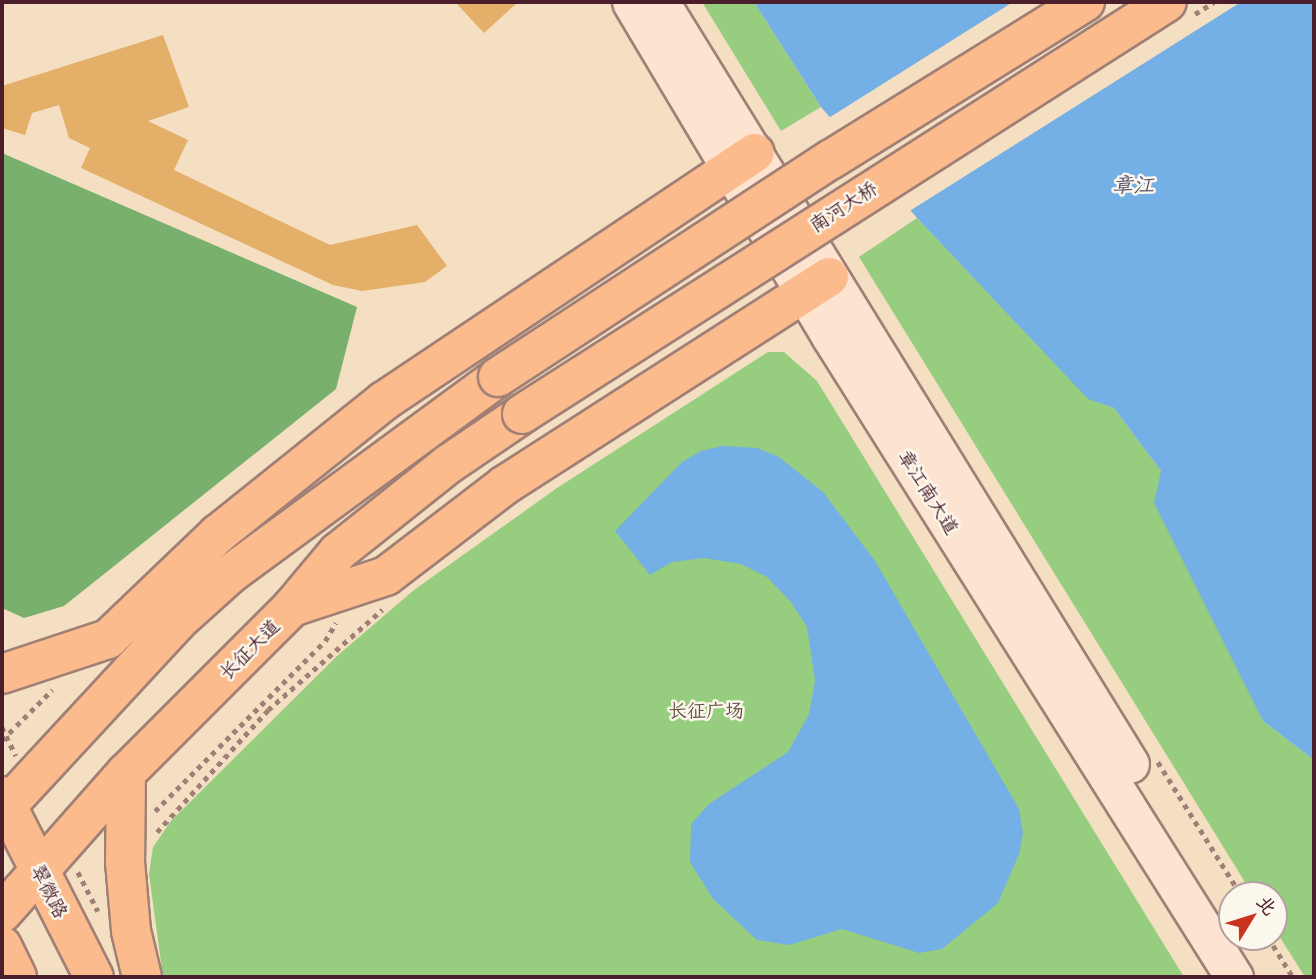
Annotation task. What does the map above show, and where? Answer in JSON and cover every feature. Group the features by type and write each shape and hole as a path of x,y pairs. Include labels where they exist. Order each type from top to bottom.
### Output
{"main road":[{"name":"章江南大道","path":"631,2 829,277 1218,905"},
{"name":"章江南大道","path":"660,2 830,336 1234,977"},
{"path":"3,804 149,653 230,574 498,377 830,160 1086,2"},
{"name":"南河大桥","path":"522,414 1167,2"},
{"path":"2,674 107,639 171,578 326,444 419,375 743,161"},
{"path":"292,607 386,576 535,464 829,277"},
{"name":"长征大道","path":"2,914 126,773 292,607 338,552 367,527 522,414"},
{"path":"234,522 333,498"},
{"path":"149,653 171,578"},
{"path":"126,773 125,862 131,931 142,977"},
{"name":"翠微路","path":"3,804 94,977"},
{"path":"2,946 17,977"},
{"path":"1246,951 1262,977"}],"path":[{"path":"152,815 325,641 359,585"},
{"path":"152,839 219,759 268,710 394,600"},
{"path":"2,740 15,724"},
{"path":"1277,951 1293,977"}],"green space":[{"path":"702,2 754,2 821,107 781,131"},
{"path":"2,153 357,307 336,389 64,606 24,618 2,608"},
{"path":"917,218 1088,398 1114,408 1161,471 1263,721 1314,760 1314,977 1305,977 1288,950 1288,881 1244,881 859,257"},
{"name":"长征广场","path":"768,352 784,352 817,381 1184,977 163,977 149,874 153,847 171,821 337,656 414,590 557,488"}],"water":[{"name":"章江","path":"754,2 1314,2 1314,760 1263,721 1154,503 1161,471 1114,408 1088,399 917,218 821,107"},
{"path":"722,446 757,448 779,457 823,492 875,561 1019,809 1023,833 1019,854 998,903 942,949 919,953 842,929 789,945 757,940 713,899 690,862 691,824 709,804 788,752 809,714 815,681 807,627 791,602 767,577 741,564 704,558 672,562 650,575 615,531 682,462 701,451"}],"pier":[{"path":"1013,2 1241,2 908,212 827,119"}],"building":[{"path":"455,2 518,2 484,33"},
{"path":"163,35 189,107 148,121 188,140 174,170 330,245 417,225 447,266 425,282 362,291 333,285 81,168 90,148 69,138 59,105 32,113 25,135 2,128 2,86"}]}
